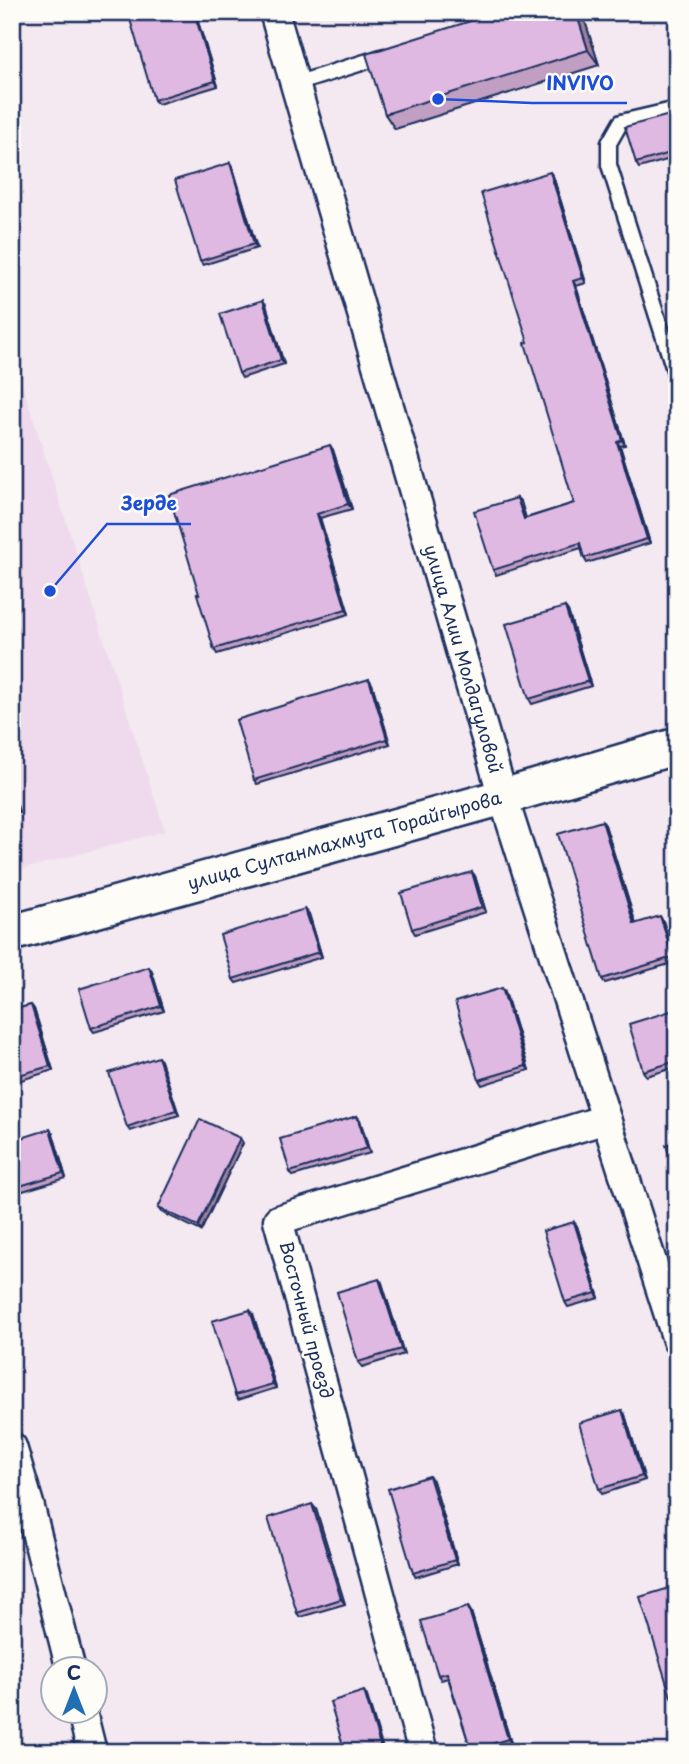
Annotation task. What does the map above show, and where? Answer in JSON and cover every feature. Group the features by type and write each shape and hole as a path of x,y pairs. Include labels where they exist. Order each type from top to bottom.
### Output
{"street":[{"name":"улица Алии Молдагуловой","path":"274,12 503,797 677,1340"},
{"name":"улица Султанмахмута Торайгырова","path":"12,933 677,746"},
{"name":"Восточный проезд","path":"423,1752 278,1220 606,1119"},
{"path":"12,1447 21,1506 67,1656"},
{"path":"86,1726 92,1752"}],"lane":[{"path":"295,84 401,51"},
{"path":"677,109 621,122 609,143 610,165 677,379"}],"shaded area":[{"path":"12,352 165,831 12,872"}],"building":[{"path":"143,12 194,12 215,81 154,100 129,16"},
{"path":"499,12 576,12 588,50 385,114 366,54"},
{"path":"677,113 677,151 636,163 625,127"},
{"path":"230,163 254,244 200,261 175,180"},
{"path":"550,172 583,278 573,281 622,440 617,442 647,539 584,558 580,543 493,570 474,511 517,498 524,519 574,503 525,343 528,342 481,193"},
{"path":"263,300 281,360 239,373 220,314"},
{"path":"330,445 348,504 317,514 346,609 214,649 169,495"},
{"path":"565,607 588,681 529,699 506,624"},
{"path":"369,679 387,739 254,780 236,720"},
{"path":"602,821 634,924 660,916 673,957 602,979 558,834"},
{"path":"472,872 482,907 412,929 401,893"},
{"path":"305,909 319,952 233,979 220,935"},
{"path":"149,967 161,1006 91,1028 79,989"},
{"path":"502,988 526,1066 479,1080 455,1002"},
{"path":"31,1005 50,1066 12,1077 12,1010"},
{"path":"677,1009 677,1061 643,1071 629,1024"},
{"path":"158,1057 176,1110 127,1127 109,1073"},
{"path":"357,1116 367,1148 290,1172 280,1139"},
{"path":"200,1119 240,1138 198,1226 158,1208"},
{"path":"50,1129 63,1173 13,1188 12,1141"},
{"path":"677,1142 677,1180 666,1145"},
{"path":"574,1222 596,1293 565,1302 543,1231"},
{"path":"379,1279 401,1349 358,1362 337,1292"},
{"path":"250,1310 273,1384 235,1395 212,1321"},
{"path":"622,1410 642,1476 599,1489 579,1423"},
{"path":"429,1476 455,1560 413,1573 388,1489"},
{"path":"312,1504 341,1599 297,1613 268,1518"},
{"path":"676,1586 677,1696 671,1697 640,1597"},
{"path":"468,1607 508,1739 471,1750 447,1673 438,1675 421,1621"},
{"path":"364,1691 382,1752 345,1752 330,1702"}],"place":[{"name":"INVIVO","path":"438,99"},
{"name":"Зерде","path":"50,591"}]}
